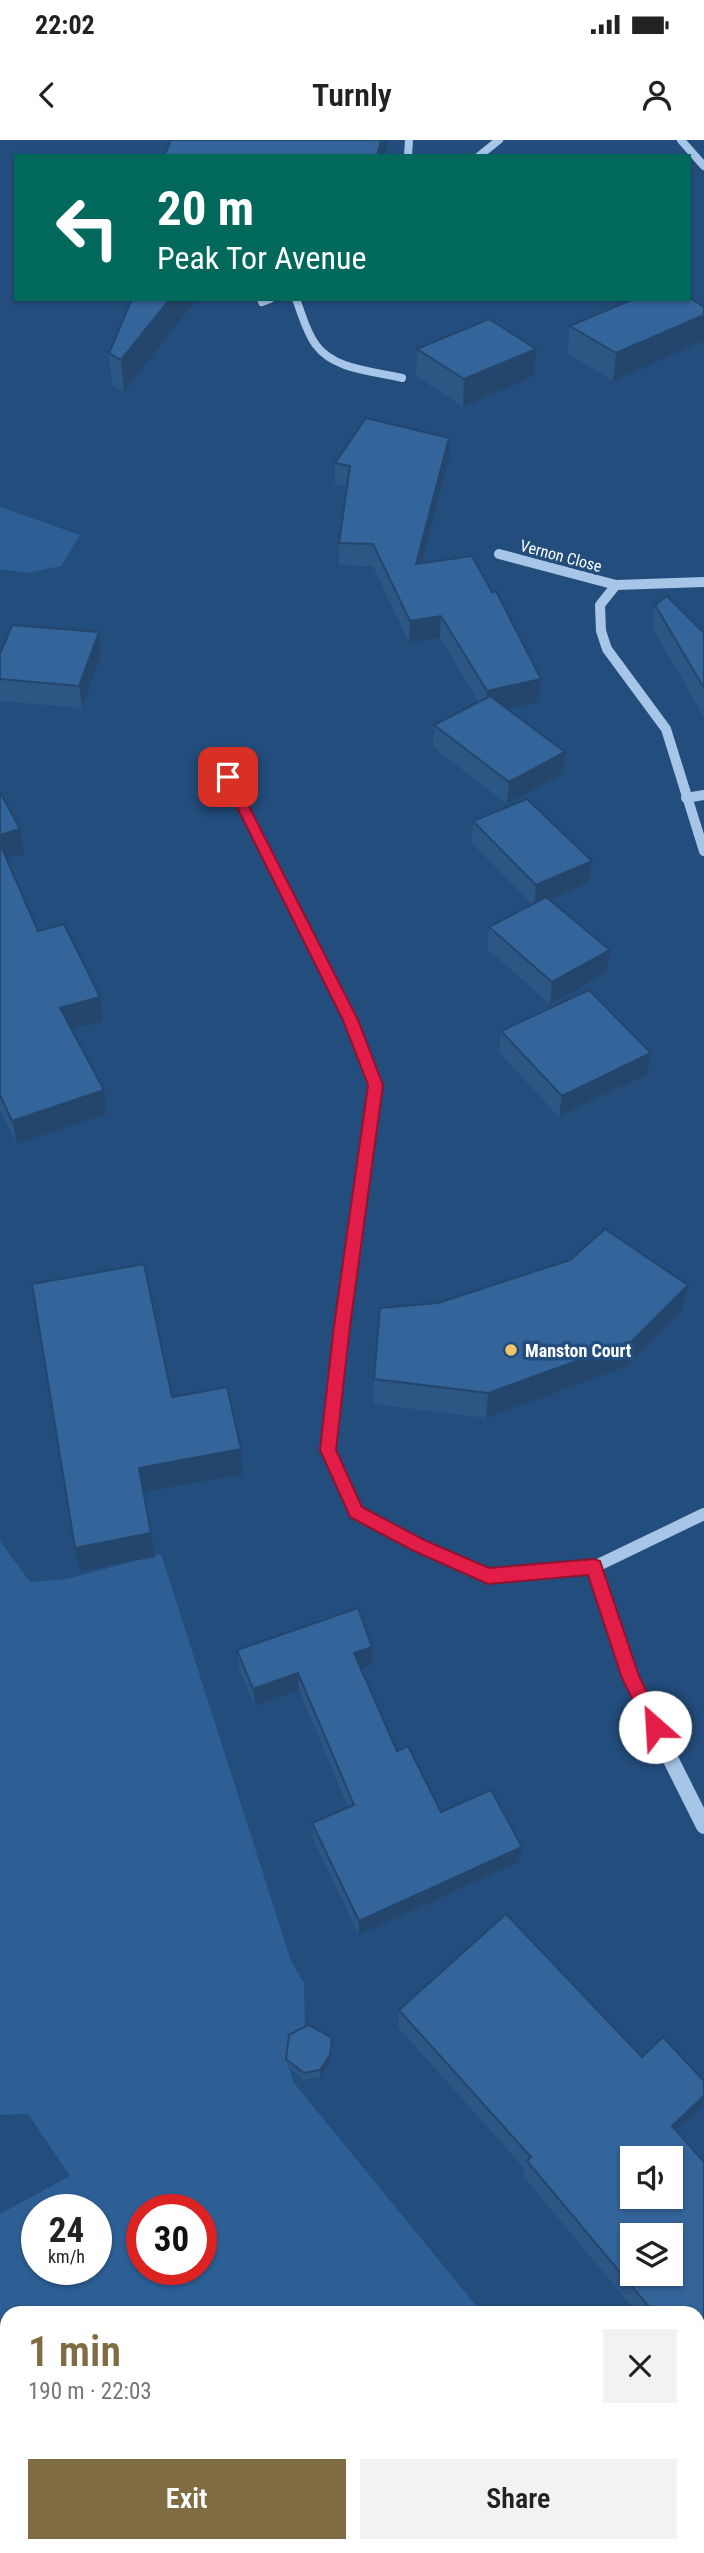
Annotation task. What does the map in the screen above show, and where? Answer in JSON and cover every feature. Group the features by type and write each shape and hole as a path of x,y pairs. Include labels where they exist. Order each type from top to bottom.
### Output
{"street":[{"path":"482,154 499,140"},
{"path":"681,140 704,166"},
{"path":"297,301 315,343 322,352 333,359 402,378"},
{"name":"Vernon Close","path":"499,555 616,585"},
{"path":"704,582 616,585 600,604 601,631 607,649 666,729 704,851"},
{"path":"228,777 351,1020 375,1085 328,1450 356,1512 418,1545 488,1576 594,1567 704,1514"},
{"path":"686,798 704,795"},
{"path":"594,1567 631,1678 704,1826"}],"shaded area":[{"path":"0,507 80,535 61,566 26,573 0,569"},
{"path":"0,1541 30,1582 67,1579 161,1554 291,1961 304,1983 305,2034 287,2062 294,2083 476,2306 0,2306 0,2214 21,2203 21,2285 112,2285 112,2194 37,2194 70,2176 28,2114 0,2115"}],"building":[{"path":"171,140 381,140 378,154 165,154"},
{"path":"691,299 704,307 704,315 616,353 570,326 628,301 691,301"},
{"path":"131,301 168,301 121,360 109,353"},
{"path":"489,319 536,349 464,379 417,349"},
{"path":"366,418 449,438 416,564 472,556 492,592 496,591 541,679 487,691 441,616 410,621 373,544 339,543 350,466 335,463"},
{"path":"667,596 704,633 704,688 655,605"},
{"path":"12,625 99,632 79,686 0,679 0,654"},
{"path":"490,696 565,752 509,782 434,725"},
{"path":"0,792 20,829 0,835"},
{"path":"527,799 592,861 536,885 473,821"},
{"path":"0,844 38,931 64,924 100,997 60,1008 104,1090 12,1121 0,1095"},
{"path":"546,897 610,950 552,982 489,927"},
{"path":"589,990 651,1053 562,1096 501,1031"},
{"name":"Manston Court","path":"605,1229 688,1285 632,1341 488,1393 374,1379 380,1308 438,1303 570,1260"},
{"path":"144,1264 172,1397 227,1387 241,1449 139,1468 151,1533 75,1548 32,1284"},
{"path":"358,1608 372,1647 354,1653 397,1751 408,1746 441,1812 491,1790 522,1847 359,1921 312,1823 354,1805 298,1673 253,1689 237,1650"},
{"path":"506,1914 642,2057 663,2037 704,2081 704,2096 672,2126 704,2162 704,2306 648,2306 632,2286 683,2286 683,2223 620,2223 620,2272 527,2161 531,2157 399,2010"},
{"path":"309,2025 332,2038 330,2055 320,2070 304,2073 286,2059 289,2035"}],"place":[{"name":"Manston Court","path":"511,1350"}],"route":[{"path":"228,777 351,1020 375,1085 328,1450 356,1512 418,1545 488,1576 594,1567 631,1678 655,1727"}]}
